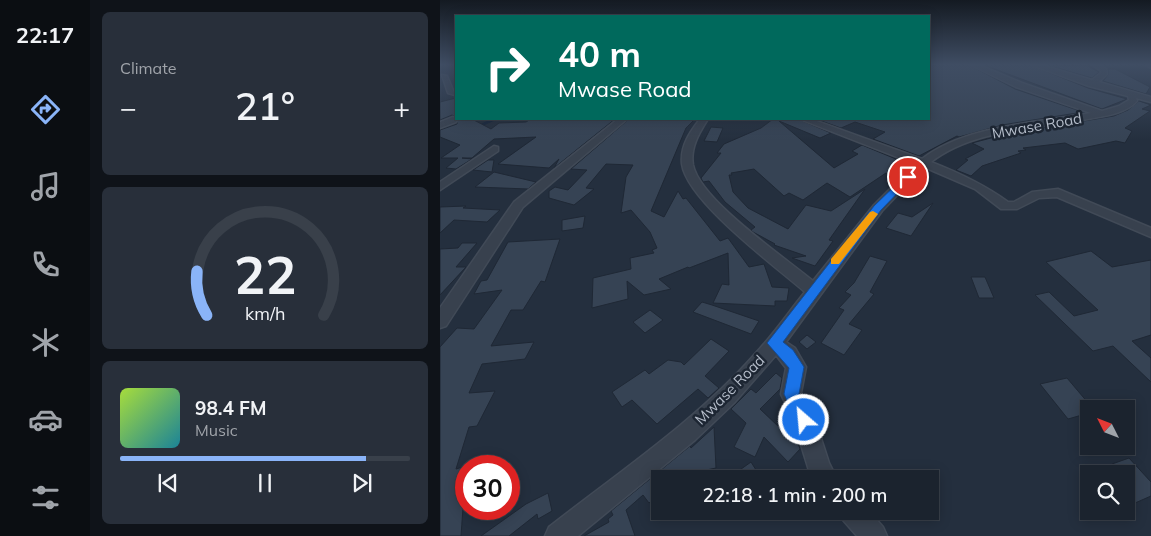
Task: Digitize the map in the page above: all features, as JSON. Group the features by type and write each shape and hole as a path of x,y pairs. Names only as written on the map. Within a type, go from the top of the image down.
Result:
{"street":[{"path":"1033,90 1101,114"},
{"path":"1112,90 1151,100"},
{"name":"Mwase Road","path":"558,536 687,432 727,396 762,360 813,290 887,197 924,164 947,147 972,138 1101,114 1128,105 1133,101 1132,96"},
{"path":"440,124 453,120"},
{"path":"440,321 518,205 622,120"},
{"path":"703,120 688,146 686,157 691,177 701,193 813,290"},
{"path":"807,120 973,183 1005,206 1016,205 1036,195 1058,193 1151,233"},
{"path":"440,187 494,149"},
{"path":"774,343 788,354 796,367 791,394 804,420 820,470"},
{"path":"860,520 874,536"}],"building":[{"path":"930,90 1018,90 1083,112 1002,125 957,136 919,156 873,139 885,132 855,122 841,128 819,120 930,120"},
{"path":"1051,90 1095,90 1127,99 1102,109"},
{"path":"1133,90 1148,90 1146,94"},
{"path":"455,98 455,116 452,115 440,120 440,102"},
{"path":"1139,101 1151,105 1142,109 1150,111 1125,128 1132,131 1125,143 1116,141 1078,149 1065,143 1023,148 1026,150 1018,151 1021,153 982,166 971,176 956,170 968,160 965,159 984,149 972,143 1006,134 1114,116 1128,110"},
{"path":"458,120 474,120 491,129 499,123 526,122 529,120 614,120 554,168 559,159 549,168 498,164 536,137 494,139 472,158 462,158 472,159 456,169 446,168 458,158 441,158 460,145 440,137 440,130 457,124"},
{"path":"628,120 694,120 686,128 651,211 664,217 678,191 683,199 686,198 720,241 728,238 749,267 764,264 772,287 789,288 787,301 775,301 775,306 713,303 722,284 729,285 728,253 659,279 671,289 644,295 627,281 628,299 592,308 593,278 631,269 630,258 654,253 652,250 657,248 650,232 631,210 621,213 626,177 633,165 606,164 586,188 594,189 574,205 549,198 549,191 555,187 568,190 587,170 571,169"},
{"path":"772,120 800,120 831,133 820,138 779,121 834,168 858,154 852,151 862,145 908,164 888,174 886,173 850,197 827,183 803,200 789,193 784,196 754,169 729,175 733,192 748,208 788,229 806,205 831,211 865,189 829,240 833,241 815,266 792,258 806,256 774,245 753,232 751,230 755,227 725,202 709,181 703,182 701,178 721,153 717,153 724,144 761,128"},
{"path":"711,127 723,128 717,142 704,141"},
{"path":"488,160 494,160 492,172 473,170"},
{"path":"494,172 536,182 528,189 475,187"},
{"path":"933,203 911,236 886,228 898,213 912,217"},
{"path":"466,206 463,208 500,210 487,222 454,220 440,233 440,207"},
{"path":"585,216 583,228 562,231 562,220"},
{"path":"560,239 545,282 541,281 523,310 511,310 491,346 534,342 525,359 482,364 469,393 495,391 477,426 469,427 460,455 455,455 455,520 462,520 461,536 440,536 440,347 457,328 474,329 502,290 474,294 481,281 487,280 508,242"},
{"path":"462,243 477,243 456,267 466,267 440,295 440,249 458,248"},
{"path":"1091,251 1112,267 1151,260 1151,335 1132,341 1151,358 1151,382 1113,346 1093,351 1035,295 1049,292 1074,316 1098,310 1046,262"},
{"path":"870,256 887,261 870,292 874,294 849,324 862,330 844,355 821,343 844,310 839,308 851,295 845,292 854,283"},
{"path":"971,277 985,277 994,298 979,298"},
{"path":"702,302 759,321 751,334 693,312"},
{"path":"650,310 663,320 645,333 633,322"},
{"path":"807,335 816,342 807,349 799,342"},
{"path":"711,339 729,351 705,376 719,388 708,398 698,389 657,424 632,400 622,407 612,392 645,370 649,374 668,360 681,362 684,365"},
{"path":"776,373 782,378 780,389 760,409 799,446 800,449 788,462 764,437 755,457 734,447 746,423 731,409 751,389 756,393"},
{"path":"1067,378 1086,400 1080,400 1080,416 1068,419 1040,384"},
{"path":"714,427 716,468 706,470 661,470 690,446 691,448"},
{"path":"1129,458 1151,482 1151,496 1135,503 1135,465 1112,464"},
{"path":"751,462 756,470 740,470"},
{"path":"651,478 651,501 649,503 643,495 626,510 635,536 584,536 609,522 608,519 613,515 611,511"},
{"path":"548,493 552,511 538,519 537,514 509,536 481,536 504,520 520,520 520,508"}],"waterway":[{"path":"479,126 493,120"}],"slow traffic":[{"path":"835,262 873,214"}],"route":[{"path":"804,420 791,394 791,386 797,370 796,367 792,358 774,343 878,208 892,191 908,177"}]}
